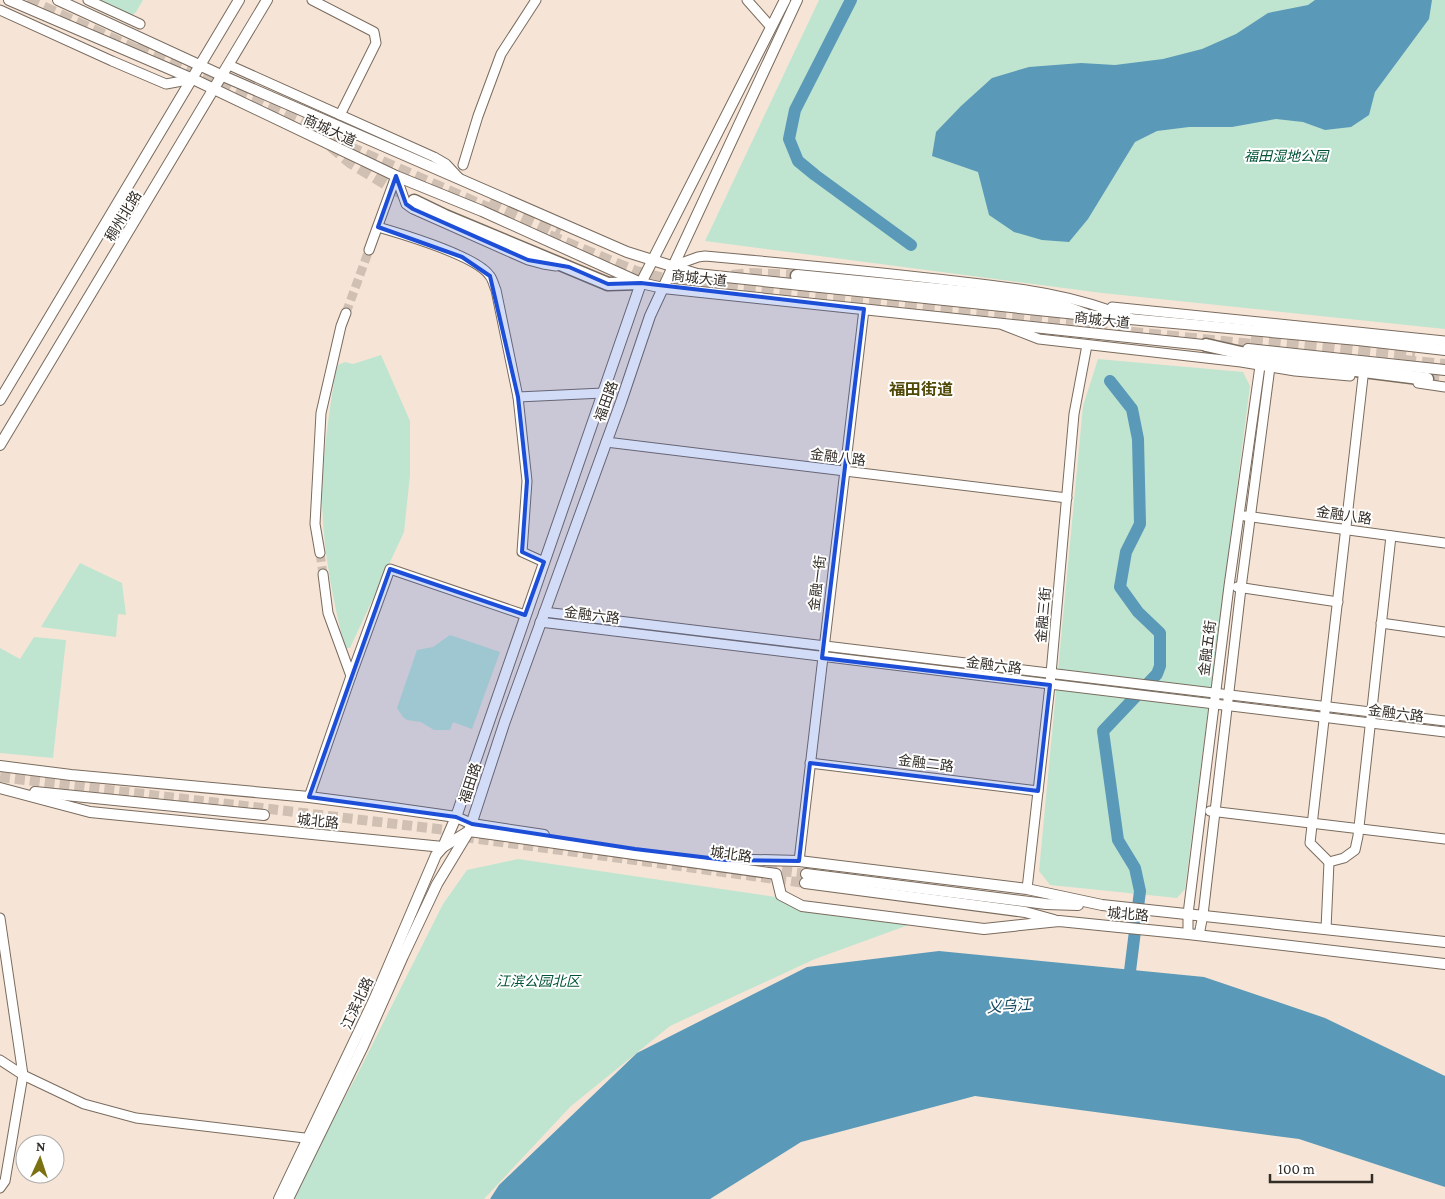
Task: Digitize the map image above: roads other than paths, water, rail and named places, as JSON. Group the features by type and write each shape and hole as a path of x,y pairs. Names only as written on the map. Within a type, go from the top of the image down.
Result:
{"highway":[{"path":"414,201 445,216 608,284 641,283"},
{"path":"797,276 1022,298 1062,306 1086,315"},
{"path":"1206,345 1292,362 1427,378"}],"main road":[{"name":"商城大道","path":"8,0 193,79 396,176 482,211 641,283 663,288 1445,370"},
{"name":"商城大道","path":"58,0 223,76 627,252 697,274 1445,350"},
{"name":"稠州北路","path":"0,400 239,0"},
{"name":"稠州北路","path":"0,444 267,0"},
{"name":"福田路","path":"456,817 641,283 785,0"},
{"name":"福田路","path":"470,828 540,622 650,316 797,0"},
{"name":"城北路","path":"0,766 72,776 309,797 456,817 470,828 776,874 781,895 802,906 984,929 1060,922 1110,926 1445,964"},
{"name":"城北路","path":"3,789 90,812 442,847"},
{"path":"3,789 264,814"},
{"name":"江滨北路","path":"288,1199 312,1139 436,855 442,847 456,817"},
{"name":"城北路","path":"470,828 726,860 799,861 1027,889 1107,906 1445,942"},
{"name":"江滨北路","path":"279,1199 362,1046 402,956 437,884 470,828"},
{"path":"442,847 470,828"},
{"path":"1060,922 1025,912 805,878 1046,904 1107,906"}],"street":[{"path":"88,0 140,24"},
{"path":"312,0 374,32 376,43 340,115"},
{"path":"463,164 501,54 536,0"},
{"path":"747,0 771,27"},
{"path":"0,10 112,62 166,84 193,79"},
{"path":"229,65 434,157 446,164 460,179"},
{"path":"369,250 396,176"},
{"path":"396,176 406,204 413,209 528,260 569,267"},
{"path":"378,227 412,237 462,257 490,276 496,290 518,398 527,481 522,552 544,562"},
{"path":"673,266 698,256 705,256 838,268 1049,292 1100,305 1445,341"},
{"path":"1100,305 1135,320"},
{"name":"金融一街","path":"799,861 864,309"},
{"path":"320,553 315,524 321,413 341,326 346,313"},
{"path":"998,323 1039,339 1445,387"},
{"name":"金融三街","path":"1027,889 1050,685 1074,414 1087,345"},
{"name":"金融五街","path":"1188,934 1188,914 1229,586 1265,367"},
{"name":"金融五街","path":"1199,935 1203,916 1250,516 1265,367"},
{"path":"1326,929 1329,862 1310,843 1311,823 1363,377"},
{"path":"518,398 603,393"},
{"name":"金融八路","path":"606,442 1067,498"},
{"name":"金融八路","path":"1240,516 1445,543"},
{"path":"1329,862 1344,858 1355,850 1391,536"},
{"path":"309,797 350,676 390,570 525,615"},
{"path":"322,574 328,613 350,676"},
{"path":"1229,586 1338,602"},
{"name":"金融六路","path":"544,612 1445,721"},
{"name":"金融六路","path":"540,622 822,658 1445,732"},
{"path":"1381,623 1445,632"},
{"name":"金融二路","path":"810,763 1038,791"},
{"path":"1202,810 1445,839"},
{"path":"0,918 23,1075 5,1181 0,1188"},
{"path":"0,987 10,985"},
{"path":"0,1060 23,1075 84,1104 136,1118 312,1139"}],"water":[{"path":"1315,0 1432,0 1429,19 1375,92 1369,115 1351,127 1325,130 1303,122 1276,119 1232,127 1189,127 1157,131 1135,142 1088,219 1069,242 1042,240 1014,232 989,215 978,172 932,156 936,132 992,78 1029,67 1081,63 1115,65 1163,59 1202,49 1236,34 1268,13 1308,5"},
{"name":"义乌江","path":"939,951 1204,977 1325,1018 1445,1076 1445,1187 1299,1139 975,1096 801,1142 710,1199 490,1199 499,1185 637,1053 807,967"}],"waterway":[{"path":"851,0 795,110 789,139 798,161 911,245"},
{"path":"1110,381 1132,409 1138,439 1140,524 1126,552 1120,587 1138,612 1160,633 1160,666 1157,674 1103,731 1118,840 1135,868 1140,891 1128,987"}],"tunnel":[{"path":"27,0 143,53"},
{"path":"138,45 327,131"},
{"path":"316,133 496,212"},
{"path":"331,146 350,162 401,193"},
{"path":"489,203 559,235"},
{"path":"549,236 636,272 684,284 735,291"},
{"path":"346,313 369,250"},
{"path":"732,276 750,274 797,276"},
{"path":"726,284 1107,323"},
{"path":"1095,329 1262,346"},
{"path":"1251,338 1415,355"},
{"path":"1404,361 1445,365"},
{"path":"1427,379 1445,381"},
{"path":"320,553 323,574"},
{"path":"0,777 472,833"},
{"path":"464,837 805,883"},
{"path":"767,869 806,874"}],"district":[{"name":"福田街道","path":"921,389"}],"park label":[{"name":"福田湿地公园","path":"1286,156"},
{"name":"江滨公园北区","path":"538,981"}]}
